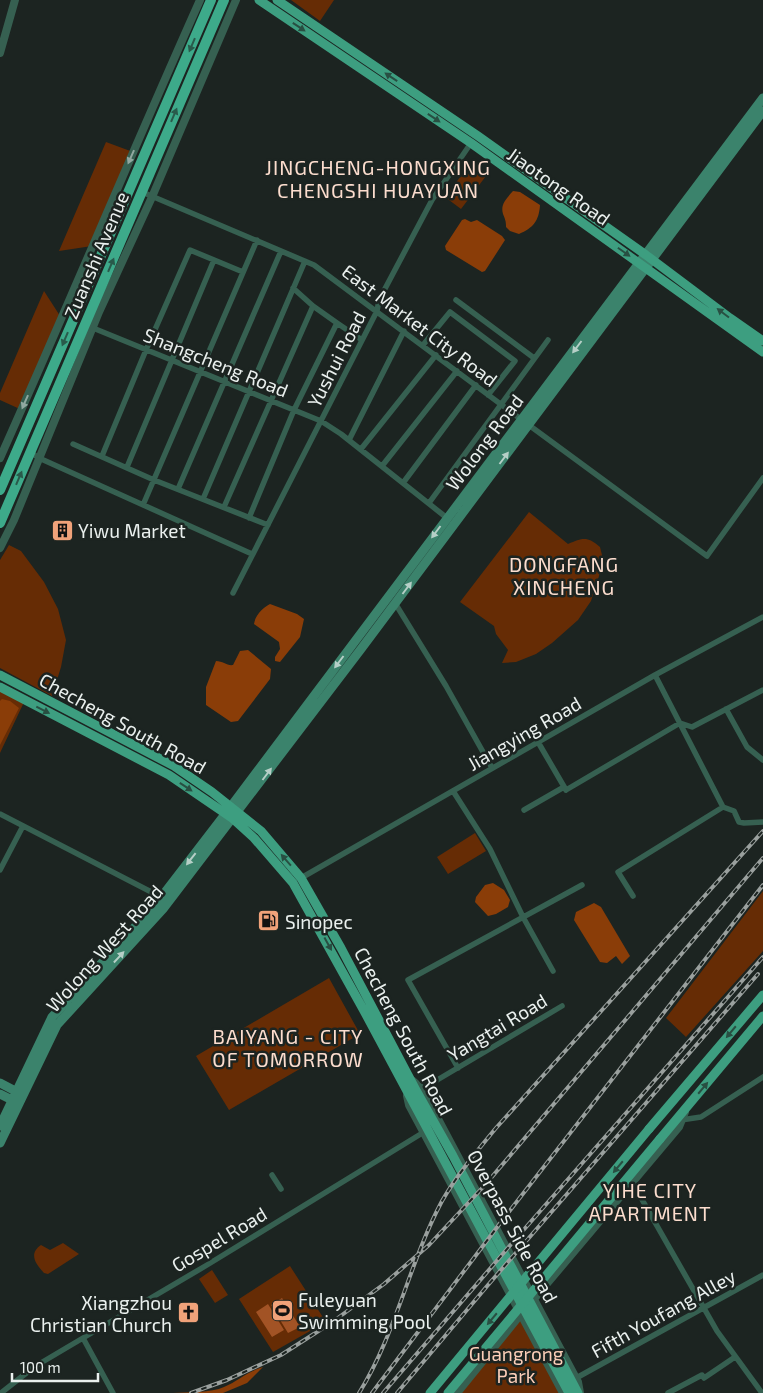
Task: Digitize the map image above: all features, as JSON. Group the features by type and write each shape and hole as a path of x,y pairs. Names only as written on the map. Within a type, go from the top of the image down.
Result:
{"highway":[{"name":"Zuanshi Avenue","path":"0,490 211,0"},
{"name":"Zuanshi Avenue","path":"0,523 30,452 89,327 142,192 224,0"}],"main road":[{"name":"Jiaotong Road","path":"277,0 478,136 649,257 763,341"},
{"name":"Jiaotong Road","path":"259,1 471,143 763,352"},
{"name":"Wolong Road","path":"649,257 763,98"},
{"name":"Wolong Road","path":"232,813 395,603 525,422 649,257 763,111"},
{"name":"Wolong Road","path":"232,813 447,518 525,422"},
{"name":"Checheng South Road","path":"0,675 174,766 232,813 293,883 569,1393"},
{"name":"Checheng South Road","path":"0,687 169,775 261,831 301,878 341,948 579,1393"},
{"name":"Wolong West Road","path":"20,1093 52,1017 161,897 232,813"},
{"name":"Wolong West Road","path":"0,1126 57,1025 163,909 232,813"},
{"path":"430,1393 763,995"},
{"path":"448,1393 760,1020 746,1014"},
{"path":"0,1083 20,1093"},
{"path":"0,1094 15,1102"},
{"name":"Wolong West Road","path":"0,1143 15,1102"}],"street":[{"path":"0,53 15,0"},
{"path":"10,467 0,460 200,0"},
{"path":"0,548 39,458 89,327 152,197 230,14 238,0"},
{"path":"187,87 197,91"},
{"path":"153,106 163,111"},
{"name":"Yushui Road","path":"233,593 377,311 379,300 432,200 471,143"},
{"name":"East Market City Road","path":"142,192 314,264 707,556 763,478"},
{"path":"143,505 257,240"},
{"path":"102,456 190,250 243,272"},
{"path":"178,489 281,250"},
{"path":"126,467 214,260"},
{"path":"203,499 305,261"},
{"path":"293,288 313,306 362,340"},
{"path":"456,300 534,358"},
{"path":"224,508 313,306"},
{"path":"423,345 450,312 508,355 515,361 488,395"},
{"path":"249,518 294,410 337,324"},
{"name":"Shangcheng Road","path":"89,327 321,420 447,518"},
{"path":"349,440 404,331"},
{"path":"429,503 548,340"},
{"path":"360,449 436,355"},
{"path":"382,466 457,371"},
{"path":"403,483 476,385"},
{"path":"32,388 42,392"},
{"path":"73,444 154,480 268,525"},
{"path":"30,452 39,458 252,554"},
{"path":"0,532 11,526"},
{"path":"395,603 446,686 492,768"},
{"name":"Jiangying Road","path":"301,878 655,675 763,617"},
{"path":"655,675 723,807 734,811 739,822 763,822"},
{"path":"538,742 566,790 680,723 692,727 763,690"},
{"path":"726,709 747,747 763,760"},
{"path":"524,810 564,787"},
{"path":"453,791 490,849 523,917 553,971"},
{"path":"633,896 618,872 723,807"},
{"path":"0,814 161,897"},
{"path":"0,870 23,826"},
{"path":"458,1068 408,980 582,885"},
{"name":"Yangtai Road","path":"422,1089 562,1006"},
{"path":"682,1120 702,1117 763,1077"},
{"name":"Overpass Side Road","path":"410,1078 422,1089 578,1382 579,1393"},
{"name":"Overpass Side Road","path":"405,1087 409,1105 563,1393"},
{"path":"534,1299 678,1127 687,1106"},
{"name":"Gospel Road","path":"1,1393 34,1366 207,1265 424,1132"},
{"path":"272,1175 281,1189"},
{"path":"632,1182 717,1331 762,1393"},
{"name":"Fifth Youfang Alley","path":"578,1377 763,1275"},
{"path":"457,1393 521,1314"},
{"path":"83,1338 113,1393"},
{"path":"668,1393 702,1375 704,1378 736,1357"}],"green space":[{"path":"291,0 334,0 320,21"},
{"path":"106,142 133,152 92,246 59,251"},
{"path":"470,164 486,176 461,209 445,197"},
{"path":"44,291 62,319 22,410 0,400 0,393"},
{"path":"529,512 568,544 585,539 596,543 600,547 603,559 591,601 578,620 552,643 536,654 516,662 502,663 508,650 496,634 494,626 460,602"},
{"path":"9,545 21,551 44,582 58,609 66,640 61,667 52,696 0,668 0,560"},
{"path":"0,687 25,700 0,753"},
{"path":"475,833 486,851 448,874 437,857"},
{"path":"763,891 763,951 686,1037 666,1018"},
{"path":"329,978 360,1034 229,1110 196,1056"},
{"path":"63,1243 79,1254 48,1274 44,1273 35,1259 34,1255 37,1248 41,1245 50,1250"},
{"name":"Fuleyuan Swimming Pool","path":"290,1266 326,1322 273,1352 239,1299"},
{"path":"212,1270 228,1295 215,1303 199,1279"},
{"name":"Guangrong Park","path":"521,1314 563,1393 457,1393"}],"shaded area":[{"path":"513,191 520,192 540,205 537,220 528,229 519,234 510,231 506,227 502,210 505,201"},
{"path":"465,219 471,222 477,220 502,236 505,240 485,271 482,272 446,250 445,246 462,220"},
{"path":"270,604 297,614 304,619 300,637 280,662 275,661 275,657 280,649 279,642 254,624 259,612"},
{"path":"248,650 271,669 270,679 238,721 231,722 206,705 206,687 216,661 233,665 240,651"},
{"path":"2,699 10,701 19,708 0,745 0,701"},
{"path":"493,883 504,890 510,900 508,907 488,916 475,902 476,897 485,885"},
{"path":"594,903 601,907 630,956 622,964 616,956 607,963 600,962 574,920 576,912"},
{"path":"282,1298 284,1301 292,1303 292,1314 300,1327 288,1333 271,1305"},
{"path":"268,1304 284,1330 272,1337 256,1312"},
{"path":"263,1367 247,1383 223,1393 173,1393 219,1389"}],"railway":[{"path":"359,1393 383,1347 420,1249 448,1191 496,1128 763,831"},
{"path":"191,1393 227,1380 281,1355 331,1323 384,1284 429,1245 485,1185 763,858"},
{"path":"372,1393 501,1222 763,885"},
{"path":"383,1393 763,957"},
{"path":"397,1393 488,1285 758,974"}],"place":[{"name":"Yiwu Market","path":"62,530"},
{"name":"Sinopec","path":"269,921"},
{"name":"Fuleyuan Swimming Pool","path":"282,1310"},
{"name":"Xiangzhou Christian Church","path":"188,1313"}],"district":[{"name":"JINGCHENG-HONGXING CHENGSHI HUAYUAN","path":"378,178"},
{"name":"DONGFANG XINCHENG","path":"564,576"},
{"name":"BAIYANG - CITY OF TOMORROW","path":"288,1048"},
{"name":"YIHE CITY APARTMENT","path":"650,1202"}]}
